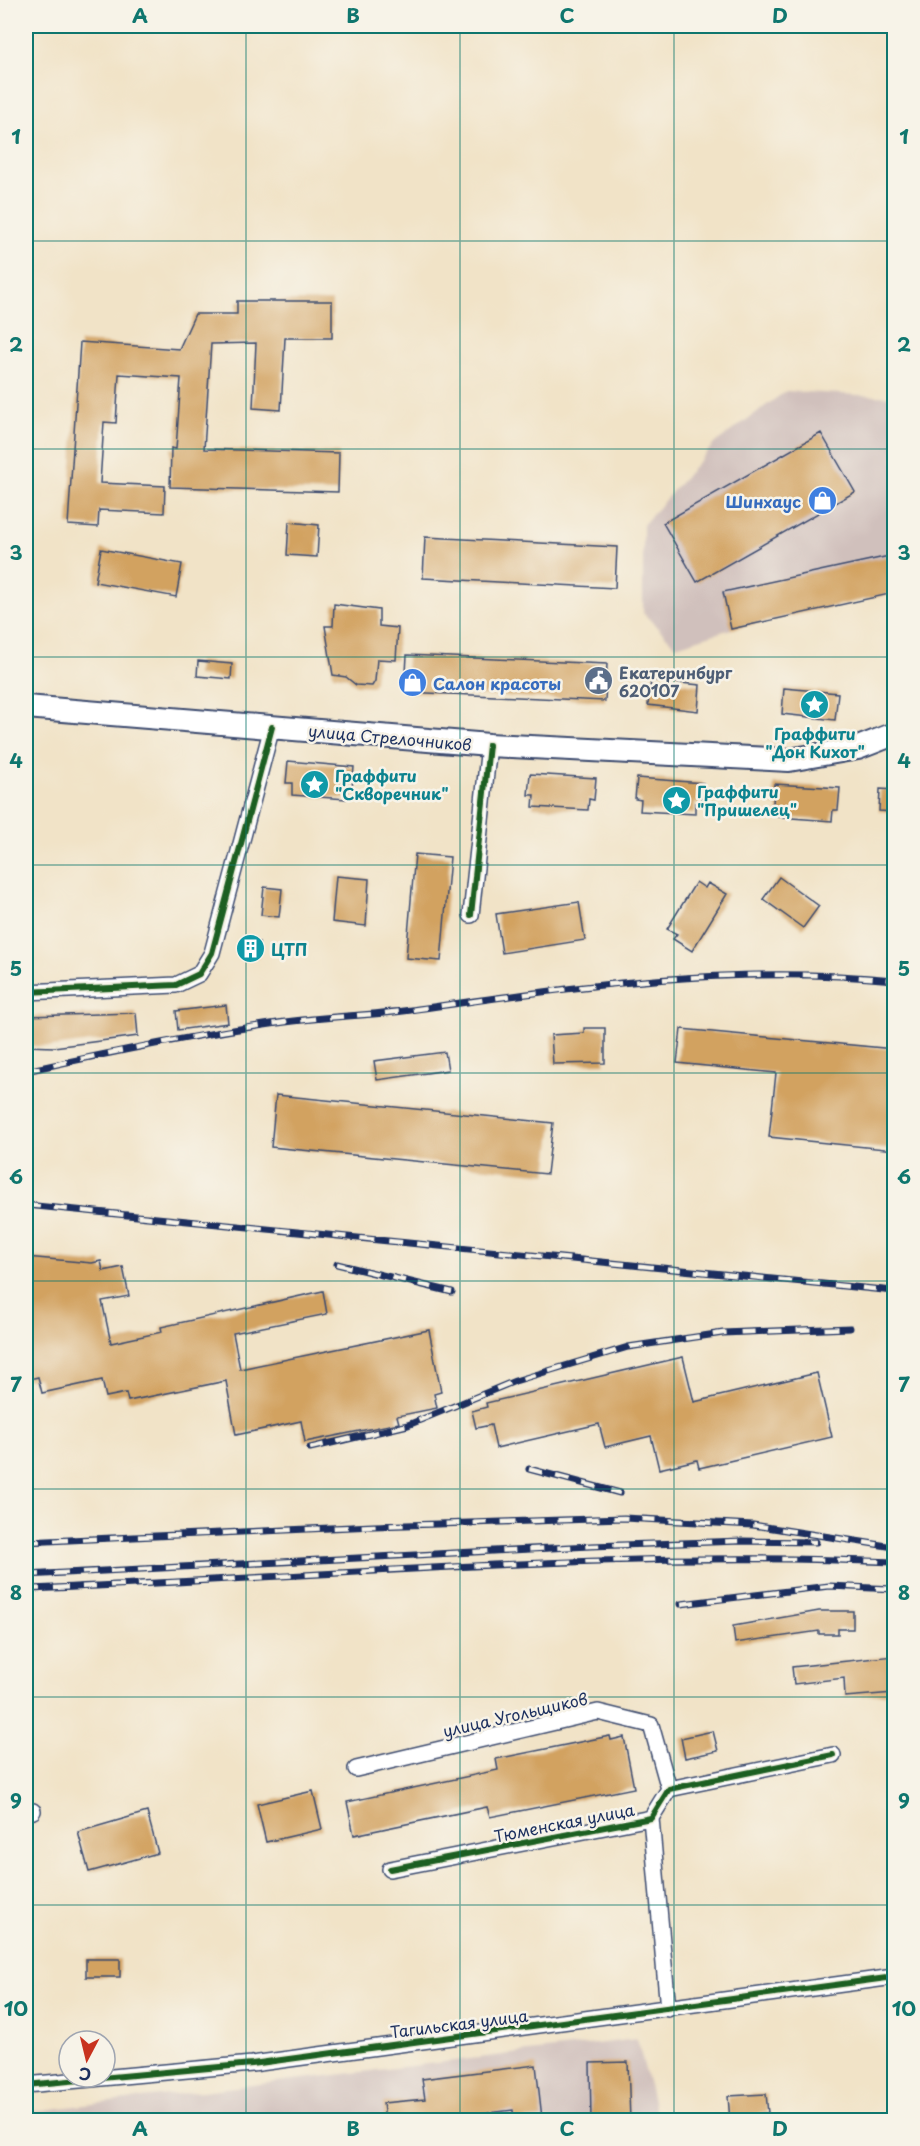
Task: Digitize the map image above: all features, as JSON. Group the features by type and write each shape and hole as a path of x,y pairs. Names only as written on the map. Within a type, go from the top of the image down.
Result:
{"main road":[{"name":"улица Стрелочников","path":"26,707 489,745 789,760 858,748 894,734"}],"street":[{"path":"26,992 176,985 199,974 212,953 272,727"},
{"path":"471,915 489,745"},
{"name":"улица Угольщиков","path":"356,1769 598,1712 651,1725 669,1790"},
{"path":"669,1790 833,1755"},
{"name":"Тюменская улица","path":"668,2009 651,1818 669,1790"},
{"name":"Тюменская улица","path":"390,1869 651,1818"},
{"name":"Тагильская улица","path":"26,2085 252,2064 894,1977"}],"shaded area":[{"path":"786,391 894,397 894,593 731,629 676,646 643,613 643,525 715,443"},
{"path":"637,2039 658,2120 26,2120 26,2112"}],"building":[{"path":"237,301 332,301 332,338 285,338 281,410 253,408 256,343 211,344 204,449 339,453 338,492 170,487 171,448 176,449 181,378 119,374 116,423 104,422 100,483 165,486 164,513 99,510 98,527 68,525 80,342 179,349 195,314 237,314"},
{"path":"821,433 855,492 697,582 663,523"},
{"path":"289,522 319,525 317,557 287,555"},
{"path":"425,537 617,547 615,588 423,578"},
{"path":"101,549 182,564 176,597 95,582"},
{"path":"894,555 894,593 731,629 723,592"},
{"path":"334,604 379,610 379,626 398,628 396,660 377,659 375,681 372,686 356,685 346,677 333,675 325,626 333,626"},
{"path":"407,655 607,664 605,701 405,692"},
{"path":"198,661 232,664 231,679 197,676"},
{"path":"651,680 700,685 698,711 648,705"},
{"path":"784,688 838,693 835,720 782,714"},
{"path":"288,761 354,767 352,788 347,788 346,799 292,795 292,783 286,783"},
{"path":"530,774 596,778 594,800 589,799 588,810 533,807 534,795 528,795"},
{"path":"637,778 703,783 701,804 695,803 695,814 640,811 641,800 635,799"},
{"path":"774,784 840,788 838,810 833,810 832,821 778,817 778,806 773,805"},
{"path":"880,789 894,790 894,812 879,811"},
{"path":"415,854 450,857 441,961 406,958"},
{"path":"336,876 369,879 366,926 332,922"},
{"path":"779,877 819,906 803,928 763,899"},
{"path":"696,882 705,888 708,883 727,894 692,951 673,939 677,934 667,929"},
{"path":"264,887 282,889 279,917 261,915"},
{"path":"579,902 585,940 502,953 496,914"},
{"name":"ЦТП","path":"241,941 259,942 258,957 240,956"},
{"path":"226,1005 228,1023 178,1030 176,1011"},
{"path":"136,1013 138,1036 54,1047 26,1046 26,1016"},
{"path":"584,1028 605,1028 605,1063 553,1064 551,1035 584,1033"},
{"path":"681,1029 894,1049 894,1150 769,1137 776,1073 677,1063"},
{"path":"445,1052 448,1070 377,1080 374,1061"},
{"path":"276,1095 553,1123 547,1174 271,1147"},
{"path":"26,1257 92,1263 101,1261 103,1271 123,1267 129,1296 102,1301 111,1343 162,1332 161,1327 323,1291 327,1314 233,1333 240,1369 429,1330 441,1392 434,1394 437,1408 397,1416 399,1423 305,1442 301,1421 236,1435 226,1381 128,1401 126,1393 106,1397 102,1380 42,1393 38,1377 26,1380"},
{"path":"683,1357 694,1402 817,1373 832,1437 699,1468 697,1460 659,1469 651,1436 605,1447 599,1424 496,1448 491,1425 476,1428 472,1411 487,1407 486,1403"},
{"path":"819,1611 853,1611 853,1629 838,1629 838,1634 819,1634 819,1631 735,1643 733,1626"},
{"path":"894,1656 894,1693 845,1697 844,1678 794,1684 792,1667"},
{"path":"713,1731 718,1751 685,1758 681,1738"},
{"path":"610,1736 611,1740 624,1737 634,1788 490,1817 487,1807 354,1835 347,1802 498,1770 496,1759"},
{"path":"313,1791 322,1829 266,1842 257,1804"},
{"path":"147,1812 158,1853 89,1872 78,1832"},
{"path":"86,1959 120,1959 120,1977 86,1977"},
{"path":"628,2062 630,2121 591,2121 590,2063"},
{"path":"536,2065 542,2118 514,2121 513,2110 456,2117 457,2121 385,2121 383,2103 425,2099 422,2079"},
{"path":"766,2094 768,2113 756,2114 756,2121 730,2121 728,2096"}],"railway":[{"path":"26,1071 148,1045 271,1024 411,1010 592,986 712,976 833,976 894,980"},
{"path":"26,1205 894,1291"},
{"path":"337,1264 452,1292"},
{"path":"310,1448 408,1425 515,1381 628,1347 723,1333 850,1328"},
{"path":"529,1469 620,1493"},
{"path":"26,1542 374,1526 624,1518 753,1525 894,1547"},
{"path":"26,1575 591,1546 742,1541 816,1542"},
{"path":"26,1589 569,1562 677,1559 894,1562"},
{"path":"681,1604 829,1586 894,1589"}],"cycle path":[{"path":"26,992 176,985 199,974 212,953 272,727"},
{"path":"471,915 489,745"},
{"path":"390,1869 651,1818 669,1789 833,1755"},
{"path":"26,2085 252,2064 894,1977"}],"place":[{"name":"Шинхаус","path":"822,501"},
{"name":"Екатеринбург 620107","path":"598,681"},
{"name":"Салон красоты","path":"412,683"},
{"name":"Граффити \"Дон Кихот\"","path":"815,705"},
{"name":"Граффити \"Скворечник\"","path":"314,784"},
{"name":"Граффити \"Пришелец\"","path":"676,800"},
{"name":"ЦТП","path":"250,949"}]}
